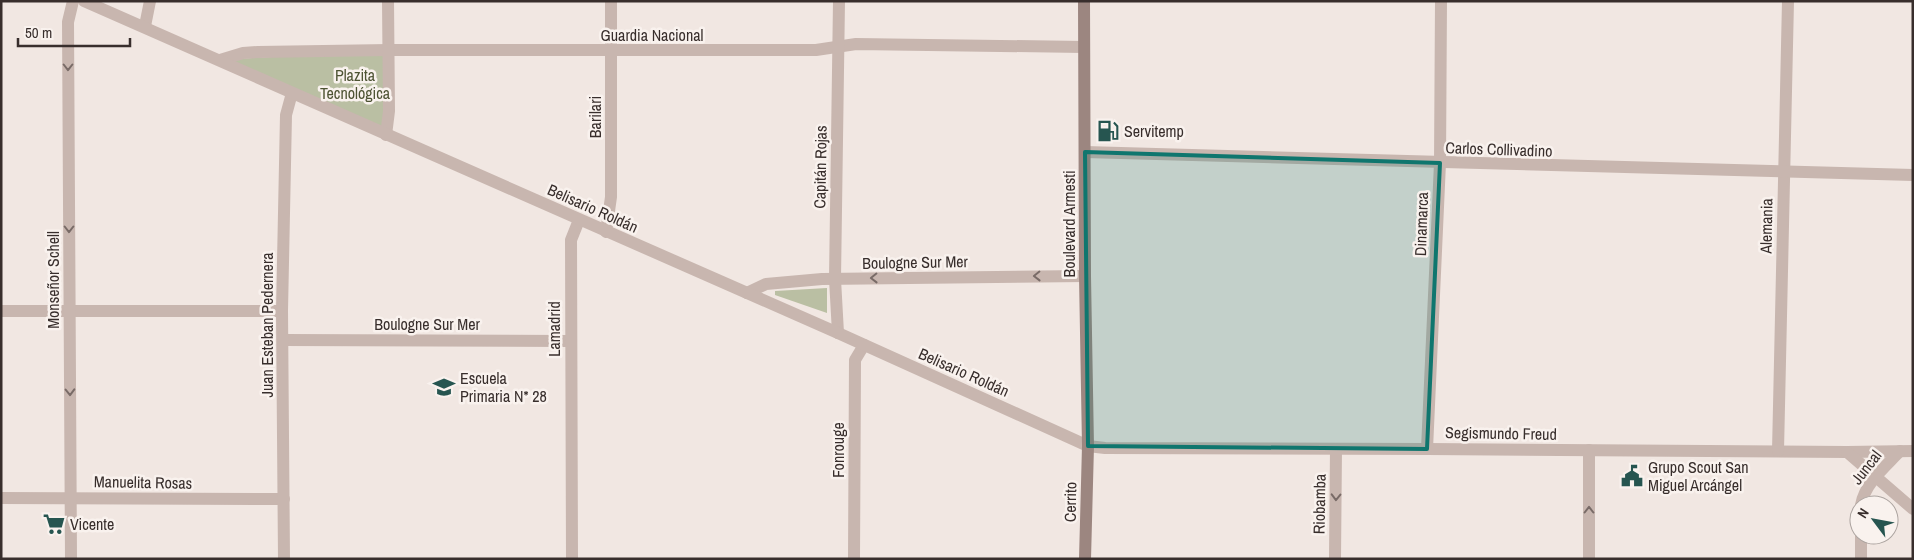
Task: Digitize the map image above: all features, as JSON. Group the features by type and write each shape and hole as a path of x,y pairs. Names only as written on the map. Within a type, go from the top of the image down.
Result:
{"main road":[{"name":"Boulevard Armesti","path":"1084,1 1088,446"},
{"name":"Cerrito","path":"1085,559 1088,446"}],"street":[{"name":"Monseñor Schell","path":"71,559 68,22 73,1"},
{"name":"Belisario Roldán","path":"84,1 838,333 1088,446"},
{"path":"144,26 150,1"},
{"path":"386,135 389,111 388,1"},
{"name":"Barilari","path":"606,232 611,196 611,1"},
{"name":"Capitán Rojas","path":"838,1 835,279 838,333"},
{"name":"Dinamarca","path":"1427,449 1440,163 1441,1"},
{"name":"Alemania","path":"1778,451 1788,1"},
{"name":"Guardia Nacional","path":"220,60 243,53 258,52 389,50 816,50 856,44 1084,48"},
{"name":"Juan Esteban Pedernera","path":"284,559 282,311 286,115 292,93"},
{"name":"Carlos Collivadino","path":"1085,152 1913,176"},
{"name":"Lamadrid","path":"572,559 571,240 579,220"},
{"name":"Boulogne Sur Mer","path":"747,293 766,284 835,279 1085,276"},
{"path":"1,312 282,311"},
{"name":"Boulogne Sur Mer","path":"283,340 570,341"},
{"name":"Fonrouge","path":"854,559 854,360 864,345"},
{"name":"Segismundo Freud","path":"1088,446 1105,448 1913,451"},
{"name":"Riobamba","path":"1335,559 1336,449"},
{"path":"1589,450 1589,559"},
{"name":"Juncal","path":"1863,495 1900,451"},
{"path":"1847,452 1913,509"},
{"name":"Manuelita Rosas","path":"1,498 284,500"},
{"path":"1861,545 1861,559"}],"highlighted area":[{"path":"1085,152 1440,163 1427,449 1088,446"}],"green space":[{"name":"Plazita Tecnológica","path":"389,50 386,135 220,60"},
{"path":"827,288 827,313 775,295 775,291"}],"place":[{"name":"Servitemp","path":"1108,131"},
{"name":"Escuela Primaria N* 28","path":"444,387"},
{"name":"Grupo Scout San Miguel Arcángel","path":"1632,476"},
{"name":"Vicente","path":"54,524"}]}
